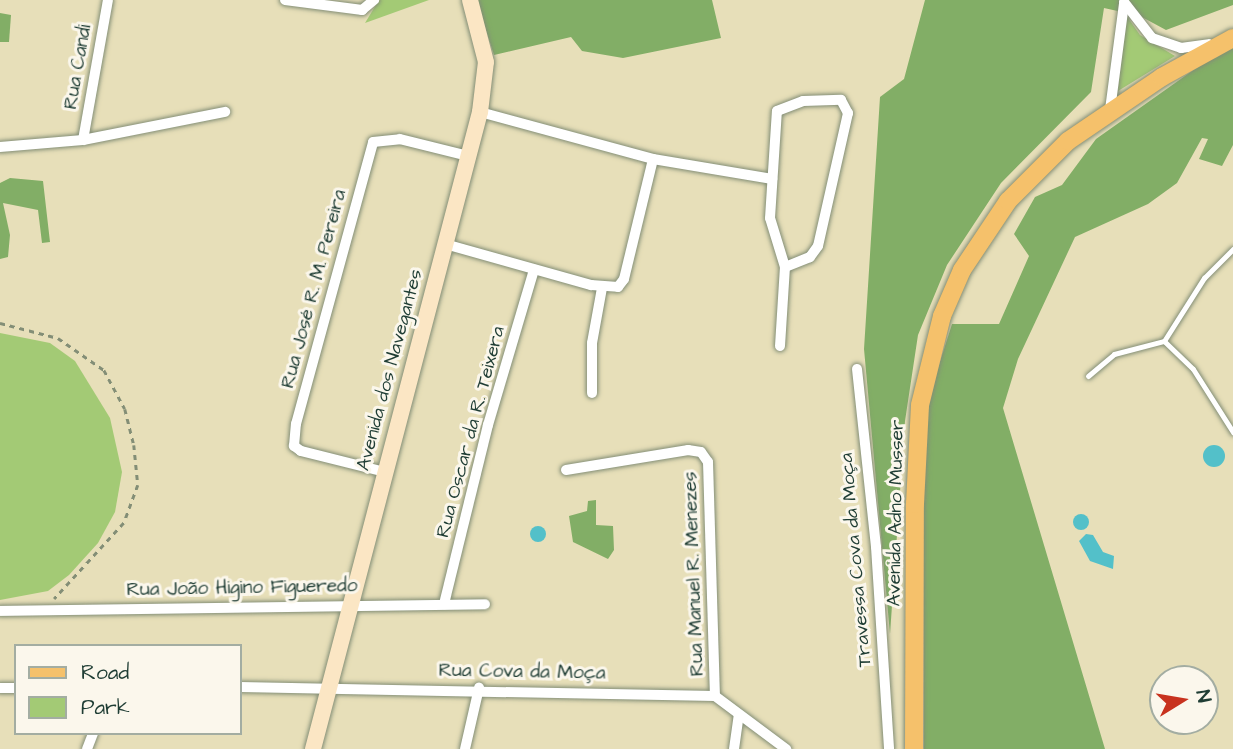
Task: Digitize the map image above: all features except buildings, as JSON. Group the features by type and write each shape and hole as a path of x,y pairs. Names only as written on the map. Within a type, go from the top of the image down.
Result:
{"main road":[{"name":"Avenida dos Navegantes","path":"313,749 480,112 486,62 470,0"},
{"name":"Avenida Adno Musser","path":"914,749 917,442 920,405 939,326 962,270 1008,201 1068,141 1110,110 1233,37"}],"street":[{"name":"Rua Candi","path":"83,140 108,0"},
{"path":"285,0 362,10 374,0"},
{"path":"1124,1 1140,28 1166,45 1196,49 1233,37"},
{"path":"1110,110 1124,1"},
{"path":"780,346 785,267 770,218 777,111 803,101 834,99 846,104 847,117 818,246 810,257 785,267"},
{"path":"0,147 83,140 225,112"},
{"path":"480,112 653,159 772,179"},
{"name":"Rua José R. M. Pereira","path":"385,472 295,446 296,424 373,142 400,139 468,156"},
{"path":"445,244 602,288 618,287 624,279 653,159"},
{"name":"Rua Oscar da R. Teixera","path":"444,604 488,425 534,270"},
{"path":"592,393 592,343 602,288"},
{"name":"Travessa Cova da Moça","path":"857,369 876,547 889,749"},
{"name":"Rua Manuel R. Menezes","path":"566,470 701,452 711,476 715,696"},
{"name":"Rua João Higino Figueredo","path":"0,611 45,607 485,604"},
{"name":"Rua Cova da Moça","path":"242,687 479,688 715,696"},
{"path":"465,749 479,688"},
{"path":"715,696 786,749"},
{"path":"734,749 739,714"}],"lane":[{"path":"1088,376 1114,354 1164,341 1204,278 1233,248"},
{"path":"1164,341 1193,369 1233,432"}],"path":[{"path":"0,323 58,338 104,370 125,409 134,445 138,485 124,523 45,607"}],"green space":[{"path":"379,0 429,0 365,23"},
{"path":"476,0 712,0 721,38 623,58 582,51 571,37 494,55"},
{"path":"925,0 1233,0 1233,5 1166,30 1140,16 1104,8 1091,92 1001,183 947,265 918,335 905,421 890,634 864,349 880,97 904,79"},
{"path":"0,13 11,15 9,42 0,42"},
{"path":"1126,15 1140,35 1175,56 1118,91"},
{"path":"1233,42 1233,145 1222,166 1199,159 1208,139 1202,138 1177,183 1148,204 1075,237 1018,359 1003,408 1105,749 924,749 924,454 930,393 952,324 999,324 1029,256 1014,234 1035,197 1062,185 1096,139"},
{"path":"10,178 43,181 50,242 42,243 38,210 3,203 10,235 8,257 0,259 0,183"},
{"path":"0,333 50,343 75,361 110,418 122,472 115,512 98,543 69,575 48,591 0,600"},
{"path":"596,500 596,525 613,526 614,550 608,559 573,542 569,516 587,511 588,501"}],"water":[{"path":"1214,445 1222,448 1225,456 1222,464 1214,467 1206,464 1203,456 1206,448"},
{"path":"1081,514 1087,516 1087,528 1081,530 1075,528 1073,522 1075,516"},
{"path":"538,526 544,528 544,540 538,542 532,540 530,534 532,528"},
{"path":"1086,534 1093,535 1103,552 1114,556 1113,569 1090,561 1079,541"}]}
